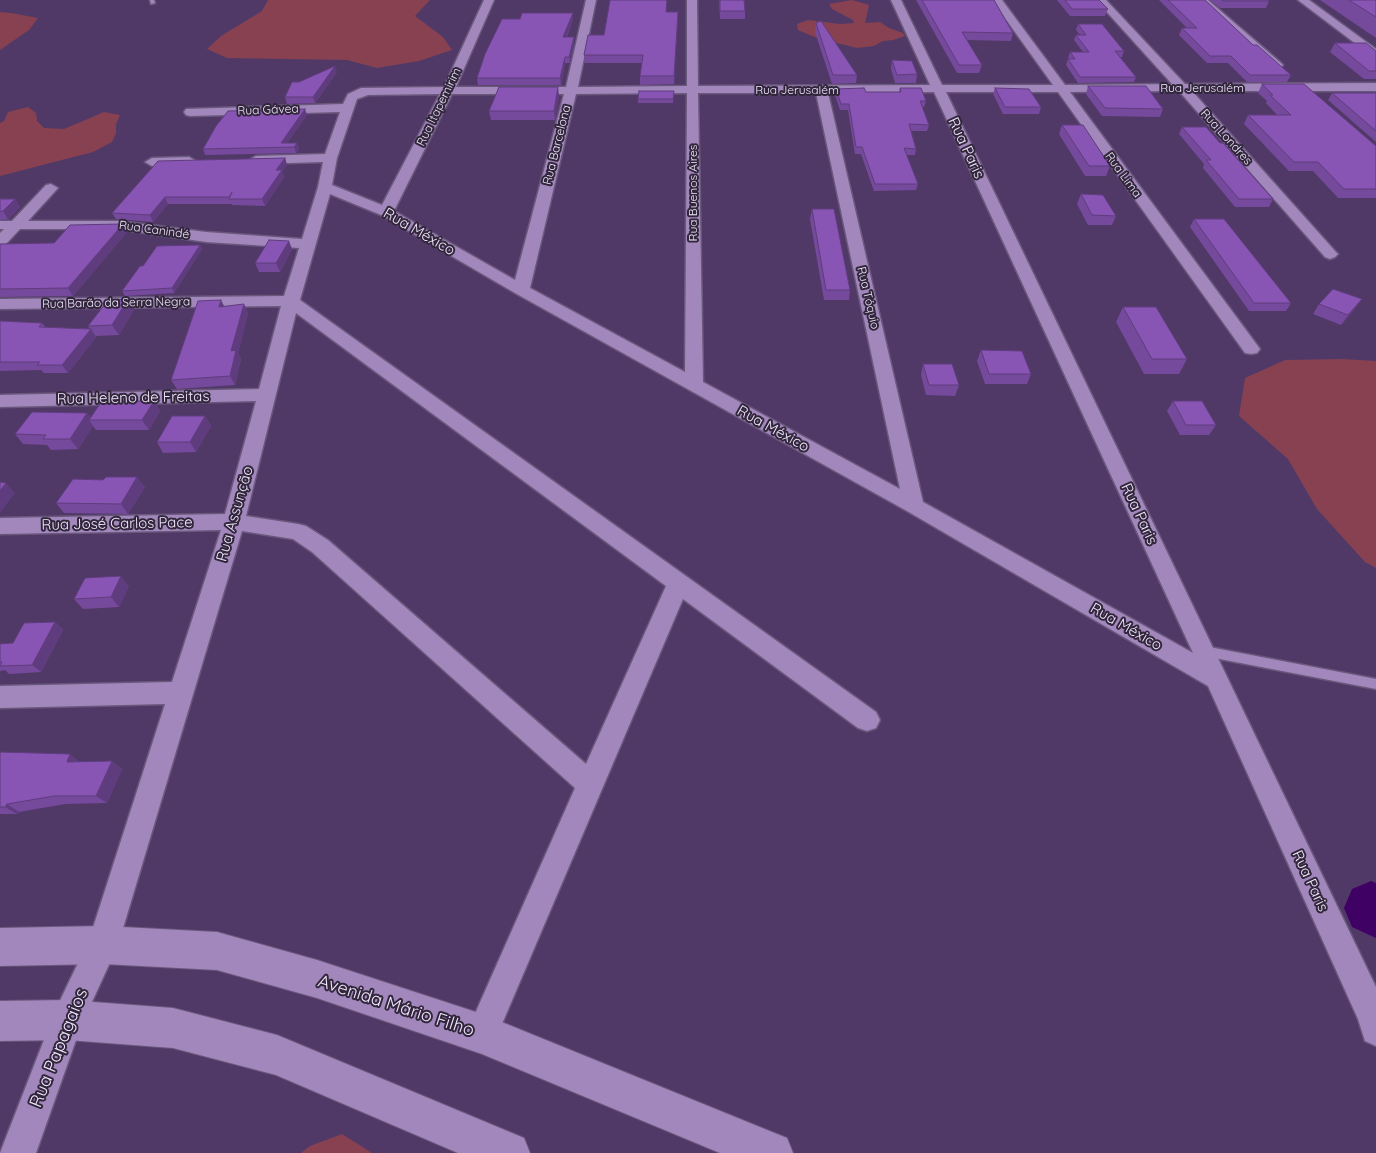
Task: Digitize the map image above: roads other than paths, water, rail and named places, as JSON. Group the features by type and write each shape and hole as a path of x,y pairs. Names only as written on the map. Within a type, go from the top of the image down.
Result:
{"main road":[{"name":"Avenida Mário Filho","path":"0,947 103,945 217,951 317,979 482,1034 772,1153"},
{"path":"0,1022 67,1020 173,1028 277,1054 510,1153"}],"street":[{"name":"Rua Itapemirim","path":"386,212 448,91 489,0"},
{"name":"Rua Barcelona","path":"521,290 571,91 591,0"},
{"name":"Rua Buenos Aires","path":"692,0 694,386"},
{"name":"Rua Paris","path":"896,0 1204,651 1375,1022"},
{"name":"Rua Lima","path":"997,0 1251,349"},
{"name":"Rua Londres","path":"1101,0 1183,88 1330,254"},
{"path":"1202,0 1318,100"},
{"path":"1303,0 1376,54"},
{"name":"Rua Jerusalém","path":"368,91 1376,87"},
{"name":"Rua Tóquio","path":"821,90 914,506"},
{"name":"Rua Assunção","path":"103,945 234,522 291,301 326,187 330,158 352,97 361,92 368,91"},
{"name":"Rua Gávea","path":"190,112 347,108"},
{"path":"241,160 330,158"},
{"path":"152,162 201,161"},
{"name":"Rua México","path":"326,187 386,212 521,290 914,506 1217,679"},
{"path":"0,242 51,188"},
{"name":"Rua Canindé","path":"0,226 118,225 206,237 308,244"},
{"path":"291,301 867,720"},
{"name":"Rua Barão da Serra Negra","path":"0,304 291,301"},
{"name":"Rua Heleno de Freitas","path":"0,401 266,395"},
{"name":"Rua José Carlos Pace","path":"0,526 234,522 298,532 320,546 591,784"},
{"path":"482,1034 678,584"},
{"path":"0,697 180,693"},
{"name":"Rua Papagaios","path":"18,1153 67,1020 103,945"}],"lane":[{"path":"1204,651 1376,684"}],"waterway":[{"path":"1371,908 1376,911"}]}
